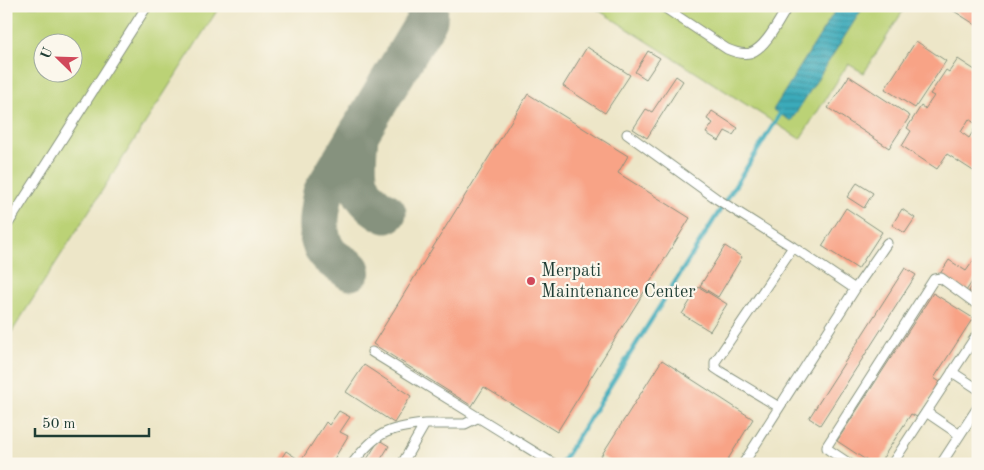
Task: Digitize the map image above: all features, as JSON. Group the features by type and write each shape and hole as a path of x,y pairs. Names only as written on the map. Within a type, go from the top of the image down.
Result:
{"lane":[{"path":"6,227 147,6"},
{"path":"662,6 727,49 738,53 749,53 760,48 788,6"},
{"path":"626,134 717,199 855,289"},
{"path":"743,464 855,289 887,243"},
{"path":"779,408 715,368 715,362 793,247"},
{"path":"850,464 829,450 827,446 934,280 941,278 978,305"},
{"path":"892,464 978,333"},
{"path":"372,352 554,464"},
{"path":"952,372 978,389"},
{"path":"941,464 960,435 974,421 978,407"},
{"path":"926,412 960,435"},
{"path":"352,464 374,439 403,426 465,424 479,417"},
{"path":"402,464 425,424"}],"green space":[{"path":"6,6 220,6 6,341"},
{"path":"592,6 906,6 864,73 848,64 800,139"}],"water":[{"path":"838,6 864,6 791,121 773,110"}],"building":[{"path":"946,6 978,6 978,26 976,25"},
{"path":"916,41 946,61 915,108 885,89"},
{"path":"587,47 630,75 605,113 563,86"},
{"path":"648,51 660,58 646,79 635,72"},
{"path":"958,59 978,72 978,174 947,154 937,169 902,146 911,131 907,128 921,106 925,109 934,96 930,94 946,70 949,72","holes":["969,119 977,125 969,138 961,132"]},
{"path":"676,76 683,81 647,138 633,129 646,109 652,112"},
{"path":"849,76 910,116 889,148 828,108"},
{"name":"Merpati Maintenance Center","path":"528,94 628,156 618,173 690,218 557,432 484,387 472,406 373,344"},
{"path":"712,111 738,128 733,135 725,131 719,141 706,133 713,123 707,119"},
{"path":"857,183 873,193 864,208 847,197"},
{"path":"846,208 882,232 858,269 822,246"},
{"path":"902,209 915,218 905,233 892,225"},
{"path":"725,246 742,257 718,297 700,286"},
{"path":"976,257 978,258 978,273 966,291 940,274 949,260 966,271"},
{"path":"905,268 916,275 820,425 809,418"},
{"path":"978,277 978,297 969,291"},
{"path":"699,287 727,304 710,331 682,314"},
{"path":"933,293 973,318 934,378 940,382 917,417 911,414 879,464 872,464 837,441"},
{"path":"662,360 753,419 725,464 613,464 601,456"},
{"path":"364,365 411,396 394,423 346,392"},
{"path":"339,411 350,417 340,432 348,436 331,464 281,464 279,462 286,451 301,461 326,422 329,425"},
{"path":"379,440 389,446 378,464 364,464"}],"waterway":[{"path":"561,464 782,111"}],"taxiway":[{"path":"350,270 328,254 321,240 319,224 323,193 427,20 428,6"},
{"path":"358,136 356,170 361,189 366,198 386,213"}],"place":[{"name":"Merpati Maintenance Center","path":"531,281"}]}
